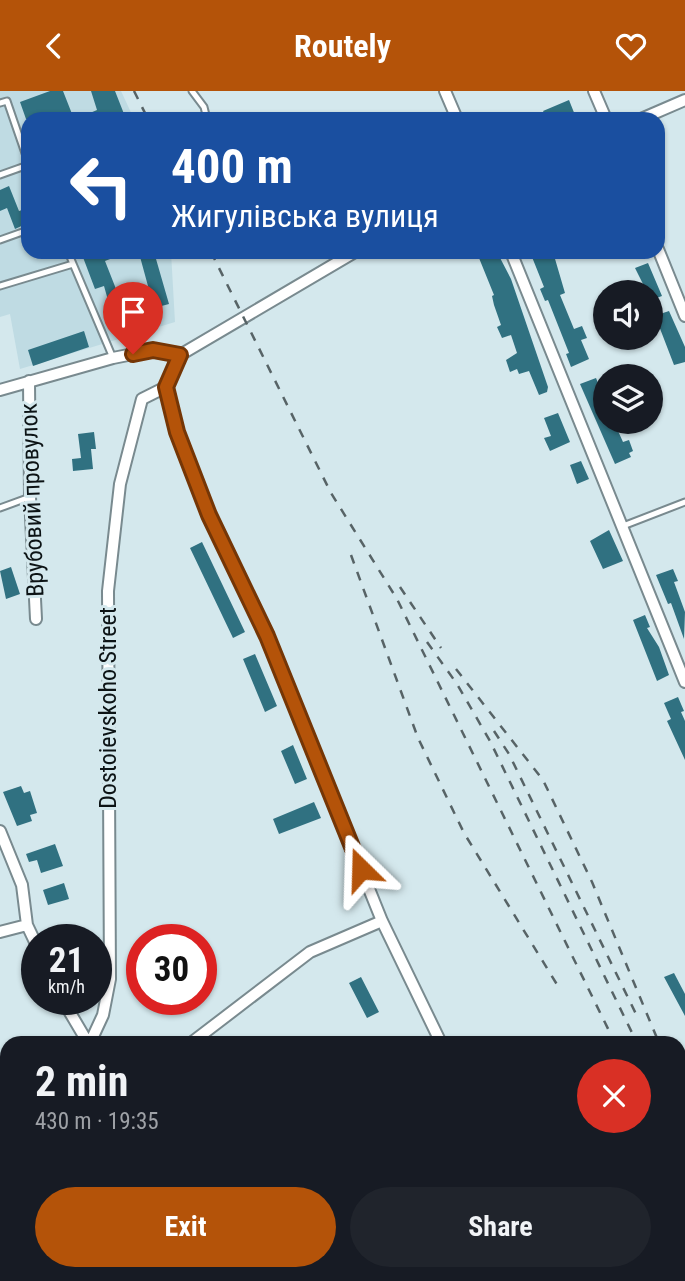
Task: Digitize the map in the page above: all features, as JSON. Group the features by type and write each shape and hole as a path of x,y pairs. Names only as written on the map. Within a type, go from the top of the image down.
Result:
{"street":[{"path":"445,91 454,112"},
{"path":"594,91 603,112"},
{"path":"657,112 685,100"},
{"path":"343,259 180,355 166,387 177,432 209,515 267,636 382,921 437,1036"},
{"path":"514,259 685,682"},
{"path":"662,259 685,316"},
{"path":"0,390 113,358 153,350 180,355"},
{"name":"Врубовий провулок","path":"29,381 30,497 36,619"},
{"name":"Dostoievskoho Street","path":"92,1036 103,1015 110,979 108,591 118,497 142,399 166,387"},
{"path":"0,831 22,885 27,924"},
{"path":"200,1036 310,952 382,921"},
{"path":"0,932 21,927"},
{"path":"72,1015 85,1036"}],"lane":[{"path":"192,91 205,112"},
{"path":"0,103 7,101 21,142"},
{"path":"0,175 21,166"},
{"path":"0,240 21,232"},
{"path":"71,259 113,358"},
{"path":"0,286 73,264"},
{"path":"0,508 30,497"},
{"path":"621,527 685,502"}],"shaded area":[{"path":"0,91 121,91 131,112 21,112 21,259 171,259 175,322 20,369 10,314 0,317"}],"building":[{"path":"50,91 63,91 71,112 24,112 20,102"},
{"path":"91,91 115,91 123,112 92,112 97,110"},
{"path":"569,100 574,112 544,112"},
{"path":"9,186 21,210 21,226 15,229 7,208 0,211 0,190"},
{"path":"84,259 110,259 105,261 118,294 126,291 135,319 151,314 155,329 119,339 104,286 95,289"},
{"path":"141,259 156,259 169,304 154,308"},
{"path":"479,259 501,259 511,279 548,387 547,392 539,395 529,371 519,374 517,369 510,372 506,360 517,353 511,335 502,338 497,327 501,325 494,305 494,295"},
{"path":"533,259 555,259 565,293 560,295 574,329 582,326 587,338 581,340 589,359 571,367 566,354 569,353 548,300 545,301 540,289 544,287"},
{"path":"648,263 655,280 641,280 635,268"},
{"path":"669,311 685,347 685,362 674,365 663,336 663,313"},
{"path":"84,331 89,347 33,366 28,350"},
{"path":"593,379 593,414 580,384"},
{"path":"558,413 570,442 550,451 544,438 551,436 544,418"},
{"path":"94,432 96,449 91,449 93,469 73,471 72,459 81,458 78,434"},
{"path":"602,434 619,434 623,442 629,440 633,451 629,453 631,457 615,464"},
{"path":"581,461 589,479 577,484 570,465"},
{"path":"609,530 623,561 603,569 590,541"},
{"path":"202,542 245,632 233,638 190,548"},
{"path":"11,567 20,594 6,599 0,571"},
{"path":"673,569 678,581 674,582 685,612 684,639 671,603 668,604 656,575"},
{"path":"645,615 650,627 647,628 659,647 669,675 657,681 633,620"},
{"path":"255,654 277,706 265,712 243,659"},
{"path":"678,697 684,711 681,712 685,721 685,760 667,721 671,719 664,703"},
{"path":"293,745 307,779 295,784 281,751"},
{"path":"21,786 24,793 30,791 37,813 30,815 32,821 17,826 3,792"},
{"path":"314,802 321,818 279,834 273,819"},
{"path":"55,844 63,866 41,873 37,860 29,862 26,854"},
{"path":"64,883 69,899 48,905 43,890"},
{"path":"674,973 685,994 685,1016 664,977"},
{"path":"361,977 379,1012 367,1018 349,983"}],"railway":[{"path":"134,91 144,112"},
{"path":"214,259 331,493 397,599 612,1036"},
{"path":"351,555 418,738 464,833 561,991"},
{"path":"400,587 441,648"},
{"path":"427,642 457,684 490,741 634,1036"},
{"path":"456,669 543,780 592,882 656,1036"},
{"path":"494,731 509,754 637,1016"}],"route":[{"path":"133,354 153,350 180,355 166,387 177,432 209,515 267,636 361,869"}]}
